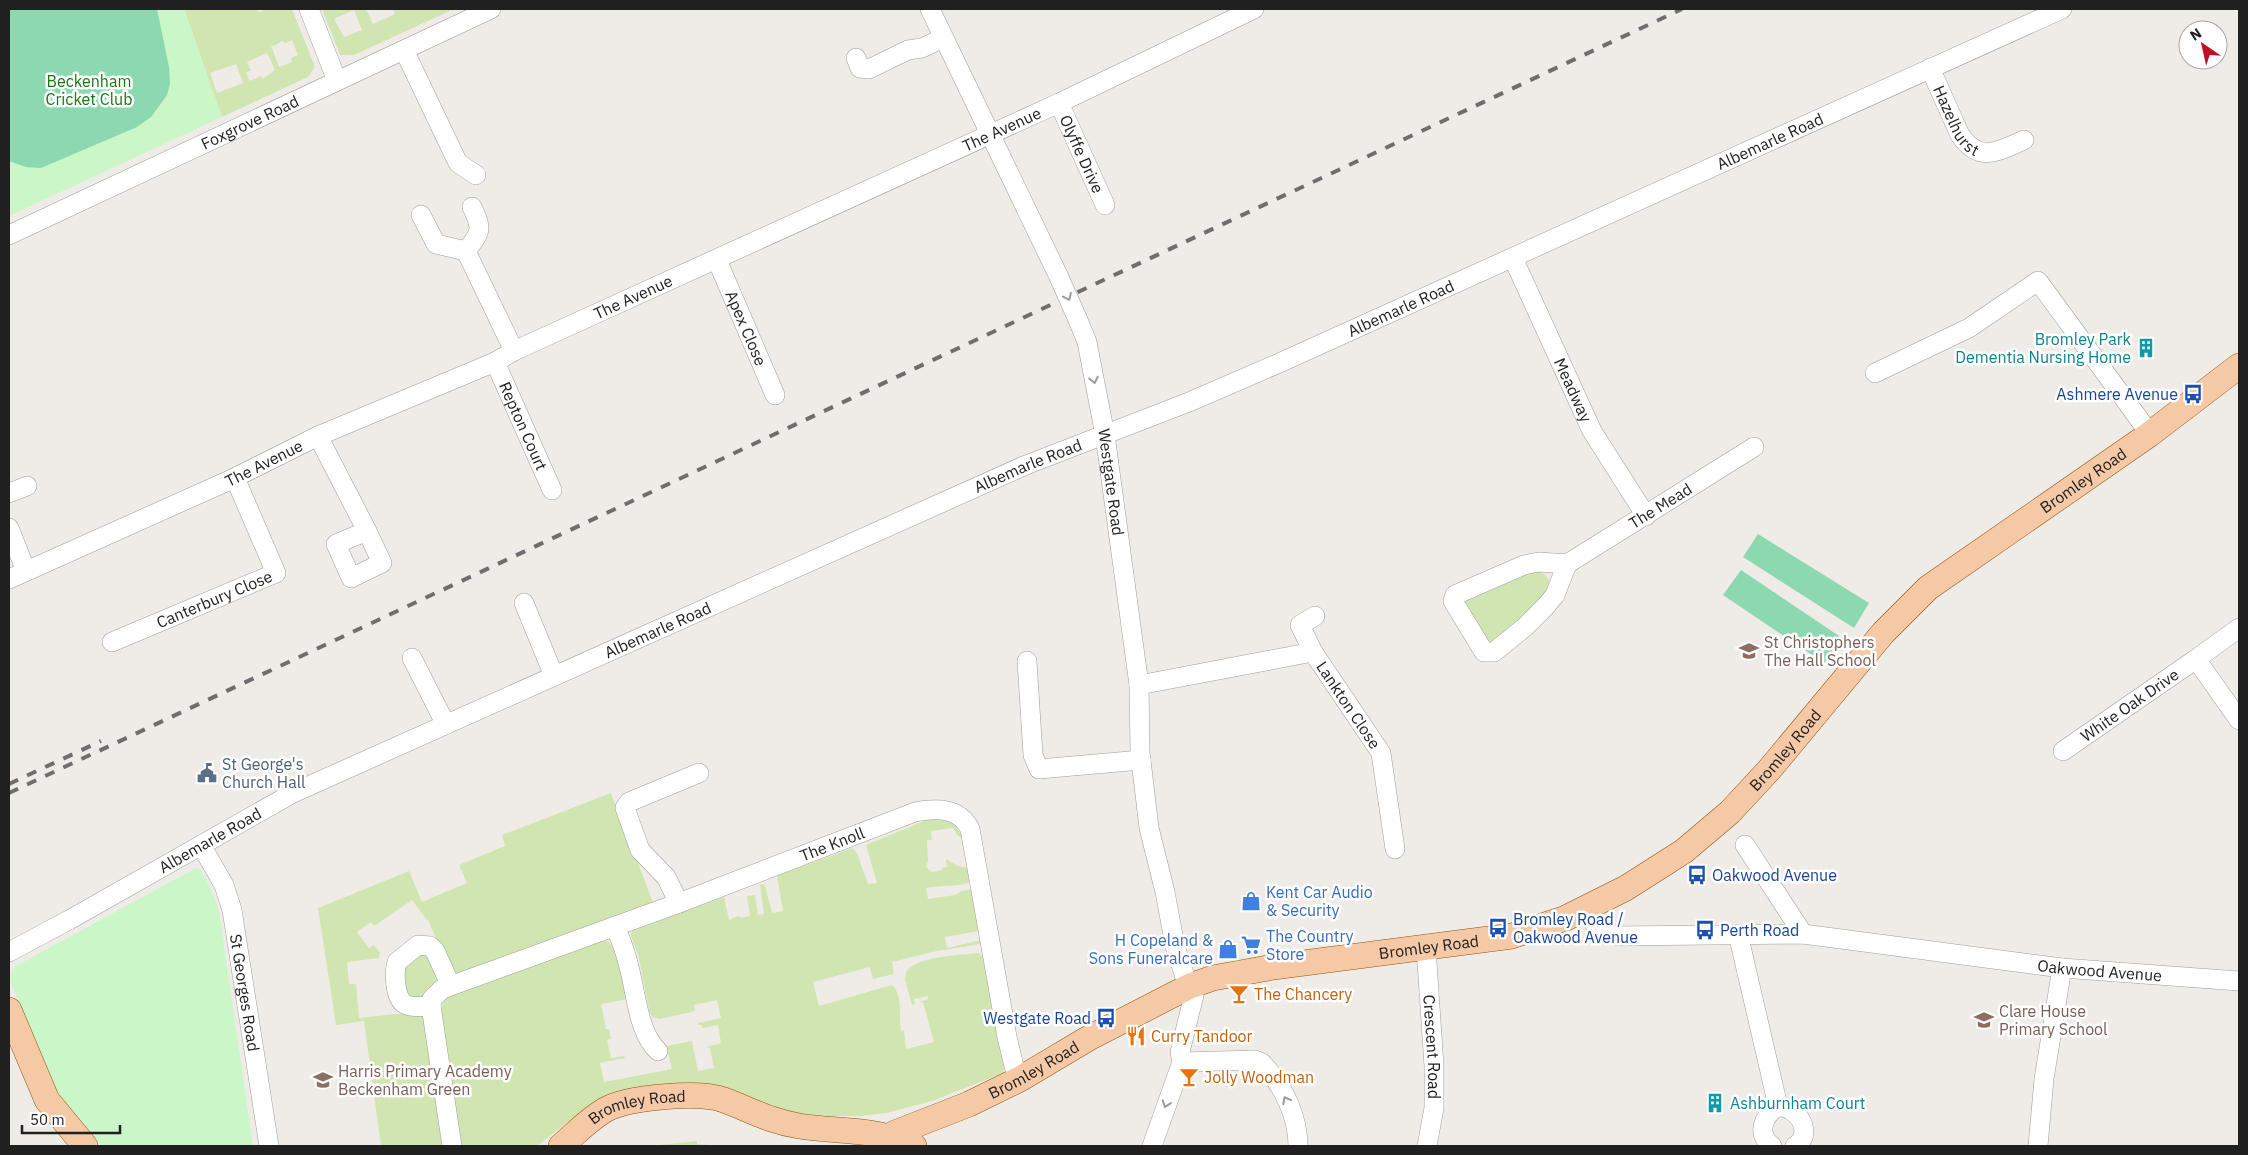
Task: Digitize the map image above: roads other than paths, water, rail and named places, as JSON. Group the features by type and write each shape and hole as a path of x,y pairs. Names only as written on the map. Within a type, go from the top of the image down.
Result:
{"main road":[{"name":"Bromley Road","path":"561,1146 586,1124 610,1108 660,1098 693,1096 724,1100 750,1112 786,1124 884,1142 1020,1079 1089,1038 1190,986 1213,978 1273,967 1517,935 1583,910 1626,888 1666,864 1722,820 1769,770 1883,633 1928,588 2150,434 2239,366"},
{"path":"9,1010 47,1100 85,1146"},
{"path":"884,1142 914,1146"}],"street":[{"path":"309,9 337,81"},
{"name":"Foxgrove Road","path":"9,235 491,9"},
{"name":"Westgate Road","path":"930,9 1054,267 1087,342 1105,435 1139,685 1141,760 1150,828 1175,946 1184,977 1190,986"},
{"name":"The Avenue","path":"17,575 235,478 318,436 495,362 514,351 1059,103 1254,9"},
{"name":"Albemarle Road","path":"9,952 202,846 293,793 445,723 1026,465 1188,402 1277,364 2062,9"},
{"path":"856,58 860,68 869,68 908,50 922,48 944,38"},
{"path":"404,50 458,163 476,175"},
{"name":"Hazelhurst","path":"1930,68 1960,135 1975,151 1995,153 2024,140"},
{"name":"Olyffe Drive","path":"1059,103 1105,205"},
{"path":"466,251 478,236 481,224 472,207"},
{"path":"421,215 436,244 466,251"},
{"path":"466,251 514,351"},
{"name":"Meadway","path":"1513,258 1592,431 1646,516"},
{"name":"Apex Close","path":"717,260 775,395"},
{"path":"1875,373 1969,328 2038,281 2150,434"},
{"name":"Repton Court","path":"495,362 552,490"},
{"path":"318,436 367,531"},
{"name":"The Mead","path":"1567,564 1754,447"},
{"name":"Canterbury Close","path":"112,642 276,572 235,478"},
{"path":"9,492 27,486"},
{"path":"9,528 17,575"},
{"path":"1540,562 1567,564 1555,595 1545,607 1525,627 1494,652 1484,652 1453,601 1455,595 1524,566 1540,562"},
{"path":"524,603 554,676"},
{"name":"Lankton Close","path":"1315,616 1300,625 1312,652 1381,753 1395,849"},
{"name":"White Oak Drive","path":"2063,751 2239,628"},
{"name":"Lankton Close","path":"1139,685 1312,652"},
{"path":"412,658 445,723"},
{"name":"White Oak Drive","path":"2196,659 2239,720"},
{"path":"1027,660 1033,755 1039,769 1141,760"},
{"path":"679,903 666,877 640,850 625,808 629,802 699,773"},
{"name":"The Knoll","path":"431,1006 435,994 450,984 679,903 915,812 939,809 958,815 967,823 970,829 1007,1037 1014,1066 1020,1079"},
{"path":"1745,845 1803,934"},
{"name":"St Georges Road","path":"202,846 224,885 232,910 269,1146"},
{"name":"Oakwood Avenue","path":"1583,910 1599,929 1619,936 1803,934 2062,968 2239,981"},
{"path":"615,926 629,965 644,1030 649,1041 658,1051"},
{"path":"1738,934 1778,1106"},
{"path":"450,984 435,950 430,946 418,945 397,962 397,992 403,1003 408,1006 431,1006 452,1146"},
{"name":"Crescent Road","path":"1426,947 1434,1074 1434,1108 1427,1146"},
{"path":"2038,1146 2044,1079 2062,968"},
{"path":"1152,1146 1182,1062 1180,1052 1194,995 1190,986"},
{"path":"1182,1062 1255,1060 1262,1063 1289,1104 1297,1128 1298,1146"},
{"path":"1772,1146 1764,1137 1763,1120 1769,1112 1778,1106"},
{"path":"1778,1106 1795,1112 1802,1123 1804,1134 1799,1144 1795,1146"}],"railway":[{"path":"9,793 1682,9"},
{"path":"9,784 101,741"}],"place":[{"name":"Bromley Park Dementia Nursing Home","path":"2146,348"},
{"name":"Ashmere Avenue","path":"2193,394"},
{"name":"St Christophers The Hall School","path":"1749,651"},
{"name":"St George's Church Hall","path":"207,773"},
{"name":"Oakwood Avenue","path":"1697,875"},
{"name":"Kent Car Audio & Security","path":"1251,901"},
{"name":"Bromley Road / Oakwood Avenue","path":"1498,928"},
{"name":"Perth Road","path":"1705,930"},
{"name":"The Country Store","path":"1251,945"},
{"name":"H Copeland & Sons Funeralcare","path":"1228,949"},
{"name":"The Chancery","path":"1239,994"},
{"name":"Westgate Road","path":"1106,1018"},
{"name":"Clare House Primary School","path":"1984,1020"},
{"name":"Curry Tandoor","path":"1136,1036"},
{"name":"Jolly Woodman","path":"1189,1077"},
{"name":"Harris Primary Academy Beckenham Green","path":"323,1080"},
{"name":"Ashburnham Court","path":"1715,1103"}],"park label":[{"name":"Beckenham Cricket Club","path":"89,90"}]}
